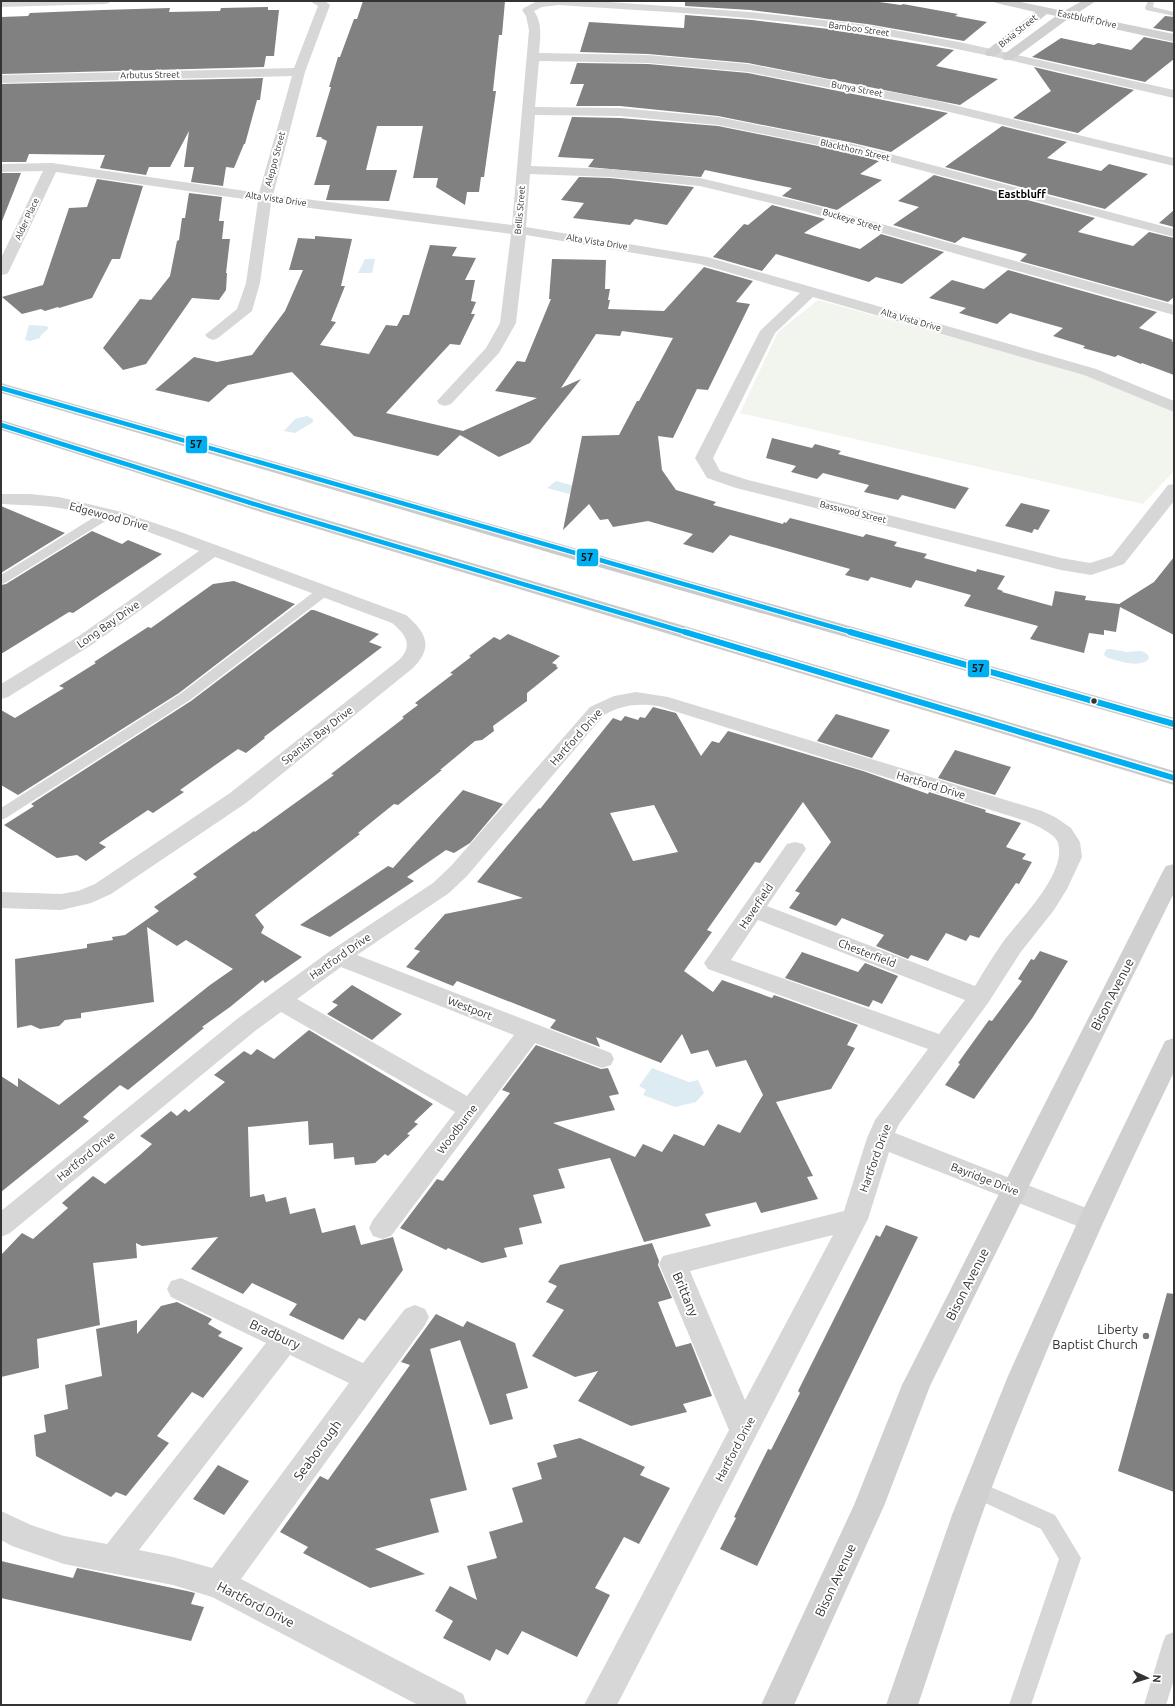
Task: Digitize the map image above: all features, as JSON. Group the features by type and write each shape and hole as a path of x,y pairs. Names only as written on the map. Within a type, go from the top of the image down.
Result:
{"main road":[{"name":"Eastbluff Drive","path":"1000,1 1046,5 1067,14 1174,38"},
{"name":"Bixia Street","path":"1008,57 1067,14 1090,1"},
{"name":"Bixia Street","path":"991,53 1046,5"},
{"path":"1,388 616,566 1174,724"},
{"path":"1,425 290,514 1174,778"},
{"name":"Bison Avenue","path":"777,1705 869,1506 916,1386 1174,871"},
{"path":"902,1705 977,1490 1003,1422 1090,1220 1174,1047"}],"street":[{"path":"1,4 105,1"},
{"name":"Aleppo Street","path":"213,335 244,311 253,283 264,198 299,72 324,5 316,1"},
{"name":"Bamboo Street","path":"540,4 567,2 750,15 867,29 991,53 1174,94"},
{"name":"Bellis Street","path":"445,401 492,350 508,323 524,170 535,30 532,16 528,10 540,4"},
{"name":"Bunya Street","path":"533,57 648,59 748,68 933,104 1174,162"},
{"name":"Arbutus Street","path":"1,79 299,72"},
{"name":"Blackthorn Street","path":"528,111 620,112 718,121 849,147 1174,233"},
{"name":"Alta Vista Drive","path":"1,168 52,167 264,198 518,230 702,260 1090,372 1174,407"},
{"name":"Alder Place","path":"2,271 52,167"},
{"name":"Buckeye Street","path":"524,170 610,173 700,182 808,208 1174,310"},
{"name":"Basswood Street","path":"811,291 768,331 704,458 713,474 742,484 1061,564 1091,569 1118,560 1174,489"},
{"name":"Edgewood Drive","path":"1,499 48,501 78,506 131,520 213,550"},
{"name":"Spanish Bay Drive","path":"1,900 61,902 84,898 104,889 238,798 384,683 412,658 416,647 416,637 410,628 399,619 213,550"},
{"name":"Long Bay Drive","path":"1,692 86,640 213,550"},
{"name":"Hartford Drive","path":"1,1226 246,1025 338,957 441,888 459,871 597,711 610,703 620,700 644,698 661,701 1034,816 1063,833 1069,842 1071,857 1046,905 1012,948 980,997 943,1044 888,1120 880,1138 855,1219 600,1705"},
{"name":"Haverfield","path":"795,849 716,963 943,1044"},
{"name":"Chesterfield","path":"754,910 980,997"},
{"name":"Westport","path":"338,957 602,1058"},
{"path":"279,1000 472,1110"},
{"name":"Woodburne","path":"382,1228 530,1031"},
{"name":"Bayridge Drive","path":"880,1138 1090,1220"},
{"name":"Brittany","path":"744,1431 673,1264 855,1219"},
{"name":"Bradbury","path":"181,1290 368,1379"},
{"name":"Seaborough","path":"219,1584 415,1316"},
{"path":"113,1560 286,1339"},
{"name":"Hartford Drive","path":"1,1525 23,1536 64,1550 173,1571 219,1584 451,1705"}],"lane":[{"path":"1150,5 1149,12 1174,16"},
{"path":"1,580 108,514"},
{"path":"1,815 185,697 324,591"},
{"path":"977,1490 1048,1522 1070,1558 1020,1705"},
{"path":"1154,1705 1174,1642"}],"shaded area":[{"path":"365,259 375,259 372,273 358,273"},
{"path":"818,300 1080,373 1174,412 1174,471 1143,504 740,413 778,332"},
{"path":"29,325 46,326 49,328 41,335 40,338 30,341 25,340"},
{"path":"307,416 313,419 313,422 295,433 284,431 295,419"},
{"path":"556,481 589,490 581,497 547,488"},
{"path":"1107,649 1127,652 1142,651 1149,657 1148,660 1144,662 1134,664 1128,663 1108,658 1104,655"},
{"path":"652,1068 689,1082 698,1080 704,1093 696,1102 675,1107 643,1095 646,1090 639,1086"}],"building":[{"path":"363,1 505,1 502,35 499,35 493,91 496,91 484,177 481,177 479,192 467,192 465,205 436,187 438,178 413,178 423,126 377,126 366,170 397,170 389,201 326,200 330,185 314,185 327,141 321,138 322,137 316,137 331,87 329,87 338,57 340,57 354,19 357,19"},
{"path":"685,1 872,1 903,4 958,14 955,16 987,22 964,41 867,24 750,10 685,6"},
{"path":"268,7 268,10 279,10 274,56 266,56 264,67 1,74 1,17 28,16 30,13 102,10 170,8 169,12 220,11 221,8"},
{"path":"685,15 752,20 829,29 954,50 936,66 998,79 960,105 748,63 648,54 580,52 589,22 684,28"},
{"path":"1165,16 1174,17 1174,32 1153,28"},
{"path":"1144,37 1174,43 1174,59 1145,82 1032,57 1061,38 1094,45 1098,43 1131,50"},
{"path":"577,63 648,64 748,73 948,113 891,152 849,142 718,116 620,106 576,106 584,84 570,84"},
{"path":"1034,67 1134,90 1078,133 1013,118 1051,91"},
{"path":"263,78 260,100 257,100 245,144 234,168 226,167 223,186 191,182 194,167 184,167 189,131 170,167 149,167 146,175 100,168 105,155 29,154 26,162 1,162 1,84"},
{"path":"572,117 620,118 718,126 848,152 879,161 860,174 882,180 837,210 782,196 792,188 705,170 701,177 588,167 594,159 558,157"},
{"path":"1002,126 1067,142 1047,158 1101,171 1109,164 1148,174 1105,209 945,167"},
{"path":"1,173 21,173 2,221 1,221"},
{"path":"934,175 1095,218 1078,232 1133,246 1149,232 1174,238 1174,297 1168,302 1020,261 1027,254 963,237 955,243 893,225 919,207 898,201"},
{"path":"579,177 610,178 694,187 667,225 635,219 630,225 573,218 584,203 561,200"},
{"path":"97,179 143,186 120,259 112,259 92,298 59,308 45,311 41,309 22,314 2,297 43,285 69,208 87,207"},
{"path":"189,193 222,197 219,221 224,221 222,239 230,239 226,273 226,290 219,300 192,298 146,364 123,370 103,348 140,299 151,300 170,276 177,241 179,240 182,218 185,218"},
{"path":"772,205 825,219 804,233 860,249 881,234 944,252 902,284 876,277 869,282 776,254 762,271 713,257 744,224 748,225"},
{"path":"1174,210 1174,227 1159,223"},
{"path":"315,236 352,239 341,286 345,286 331,321 336,322 320,345 369,354 386,325 397,326 403,315 409,315 430,245 457,247 452,256 476,258 465,280 475,280 471,301 476,302 471,314 475,314 460,345 450,344 386,413 463,431 537,398 495,391 517,361 525,362 551,299 549,299 552,259 606,260 605,289 610,289 608,309 664,311 704,267 753,281 736,302 750,304 708,390 697,389 673,438 658,436 662,470 676,490 716,502 713,505 783,524 790,518 863,537 866,534 897,542 894,546 927,554 924,558 976,572 977,569 1005,576 997,589 1003,591 1002,592 1052,606 1055,591 1086,596 1085,600 1119,604 1154,582 1174,557 1174,635 1120,607 1116,632 1104,630 1104,635 1089,633 1084,653 1030,639 1038,626 964,606 971,595 916,580 911,588 871,577 868,581 845,575 850,569 730,535 713,553 683,544 693,534 648,521 613,527 608,519 600,520 589,504 563,530 582,436 619,435 673,338 622,331 620,336 596,334 561,388 581,379 530,443 499,457 460,435 438,456 354,436 292,372 228,385 209,402 155,390 194,357 217,362 252,355 285,311 303,270 289,270 298,238 315,239"},
{"path":"1008,270 1157,312 1139,328 1173,340 1171,341 1174,342 1174,375 1118,355 1115,357 1083,348 1085,346 1053,336 1063,328 1010,313 997,324 959,313 966,308 929,298 952,280 984,289"},
{"path":"772,438 812,448 815,444 841,451 838,454 969,488 955,509 902,495 898,500 864,492 869,485 823,473 817,479 791,472 796,466 766,458"},
{"path":"1021,503 1050,510 1038,530 1034,529 1032,533 1005,526"},
{"path":"1,506 65,533 1,573"},
{"path":"92,531 122,544 128,540 162,554 73,613 69,612 1,654 1,585 6,584"},
{"path":"234,581 295,604 179,693 18,795 1,785 1,710 15,718 64,688 59,686 96,663 94,662 148,627 151,628 213,584"},
{"path":"311,610 379,634 369,642 382,647 264,737 265,738 246,753 238,749 180,790 184,792 153,813 148,810 99,843 106,847 86,861 77,855 57,858 4,825 34,806 31,804 191,701"},
{"path":"508,634 560,656 552,663 557,665 556,666 558,668 527,693 527,701 493,726 494,731 482,740 475,741 440,770 442,770 398,805 394,804 358,833 360,834 255,915 264,927 261,933 302,957 265,983 263,980 230,1007 202,1027 204,1028 128,1090 120,1085 83,1117 89,1121 1,1192 1,1076 18,1087 18,1078 59,1105 210,985 233,969 186,940 177,946 147,927 154,1002 81,1013 81,1018 65,1020 59,1026 40,1029 31,1025 17,1028 15,959 87,948 87,944 113,940 112,937 125,935 159,911 154,907 197,877 193,874 254,831 255,832 334,775 331,774 404,718 402,717 418,705 415,703 453,674 450,673 471,657 469,656 494,637 500,640"},
{"path":"653,707 676,713 701,756 712,741 719,743 728,731 863,771 928,794 929,792 1021,823 1006,847 1026,854 1022,859 1032,862 1019,884 1016,883 979,938 970,935 966,941 946,933 928,961 911,955 908,959 876,946 884,935 842,918 836,926 789,908 800,893 795,891 831,842 803,802 760,863 755,862 707,930 712,932 684,971 713,992 722,980 772,998 774,995 858,1025 847,1045 855,1048 831,1089 776,1102 813,1176 807,1177 818,1199 761,1213 756,1202 705,1214 711,1226 644,1242 610,1158 558,1169 565,1188 533,1195 542,1223 519,1228 523,1244 504,1248 507,1257 482,1263 448,1248 446,1250 400,1228 437,1179 443,1181 510,1093 502,1090 536,1045 601,1069 608,1068 619,1094 609,1096 615,1110 553,1123 635,1157 643,1144 662,1152 674,1134 704,1146 718,1124 740,1133 763,1095 746,1060 716,1067 708,1050 691,1054 682,1034 661,1063 596,1037 600,1047 550,1028 556,1020 457,981 453,986 406,967 420,951 414,949 445,914 523,898 477,882 539,808 540,809 613,718 621,721 625,716 638,720 640,717 645,718","holes":["654,805 678,852 633,861 610,813"]},
{"path":"836,714 890,730 872,758 817,741"},
{"path":"955,750 1011,767 995,795 938,778"},
{"path":"463,790 503,804 470,843 454,853 446,850 407,877 414,881 330,937 300,925 388,866 393,868"},
{"path":"1040,951 1068,961 1033,1017 974,1099 945,1085 960,1064 958,1063 989,1020 992,1021 1022,981 1018,979 1031,959 1034,960"},
{"path":"802,952 858,972 865,963 898,976 882,1004 873,1000 869,1007 785,978"},
{"path":"352,985 402,1014 372,1040 327,1014 338,1005 332,1002"},
{"path":"309,1030 433,1104 414,1122 418,1124 407,1134 410,1135 388,1156 385,1154 375,1163 355,1165 354,1157 334,1159 333,1143 309,1145 308,1121 248,1127 250,1197 264,1194 266,1202 286,1197 290,1214 315,1208 322,1233 355,1225 361,1245 393,1237 403,1270 365,1321 359,1318 343,1340 289,1315 297,1304 252,1283 243,1294 191,1269 218,1237 142,1246 136,1243 137,1258 93,1263 100,1325 37,1339 39,1368 1,1377 1,1255 22,1233 33,1239 68,1208 62,1203 93,1176 105,1184 140,1155 152,1144 140,1136 171,1111 177,1116 185,1109 189,1112 225,1082 214,1075 244,1051 251,1055 257,1049 274,1059"},
{"path":"886,1225 918,1237 757,1566 720,1549 736,1518 734,1517 768,1449 771,1450 800,1393 798,1391 876,1235 880,1237"},
{"path":"652,1243 659,1261 658,1265 672,1298 658,1302 676,1347 691,1343 712,1396 683,1404 687,1412 631,1426 578,1401 598,1371 575,1377 532,1356 564,1310 546,1302 557,1286 548,1282 560,1265"},
{"path":"1167,1293 1174,1294 1174,1492 1118,1471"},
{"path":"177,1302 212,1319 208,1324 222,1332 218,1336 243,1348 203,1398 192,1392 157,1436 169,1443 126,1496 116,1492 111,1497 36,1456 34,1435 46,1432 44,1415 68,1409 65,1385 102,1376 96,1329 137,1320 137,1334 161,1306"},
{"path":"436,1314 463,1327 467,1321 515,1343 528,1388 506,1394 513,1419 490,1425 460,1340 430,1349 467,1490 430,1499 439,1532 375,1549 425,1574 370,1588 303,1553 308,1547 280,1532 320,1476 328,1480 410,1365 401,1362"},
{"path":"580,1438 645,1467 640,1475 670,1488 639,1544 624,1537 595,1588 610,1595 577,1657 522,1631 508,1655 496,1649 490,1661 443,1638 453,1621 435,1611 450,1586 477,1600 467,1566 497,1558 489,1532 523,1522 512,1488 542,1479 537,1463 557,1457 553,1445"},
{"path":"218,1465 249,1481 224,1515 193,1499"},
{"path":"1,1561 73,1578 77,1568 187,1591 195,1593 191,1604 204,1607 191,1641 1,1598"}],"transit line":[{"name":"57","path":"1,388 616,566 1174,724"},
{"name":"57","path":"1,425 267,508 1174,778"}],"place":[{"name":"Liberty Baptist Church","path":"1146,1336"}],"district":[{"name":"Eastbluff","path":"1022,194"}]}
